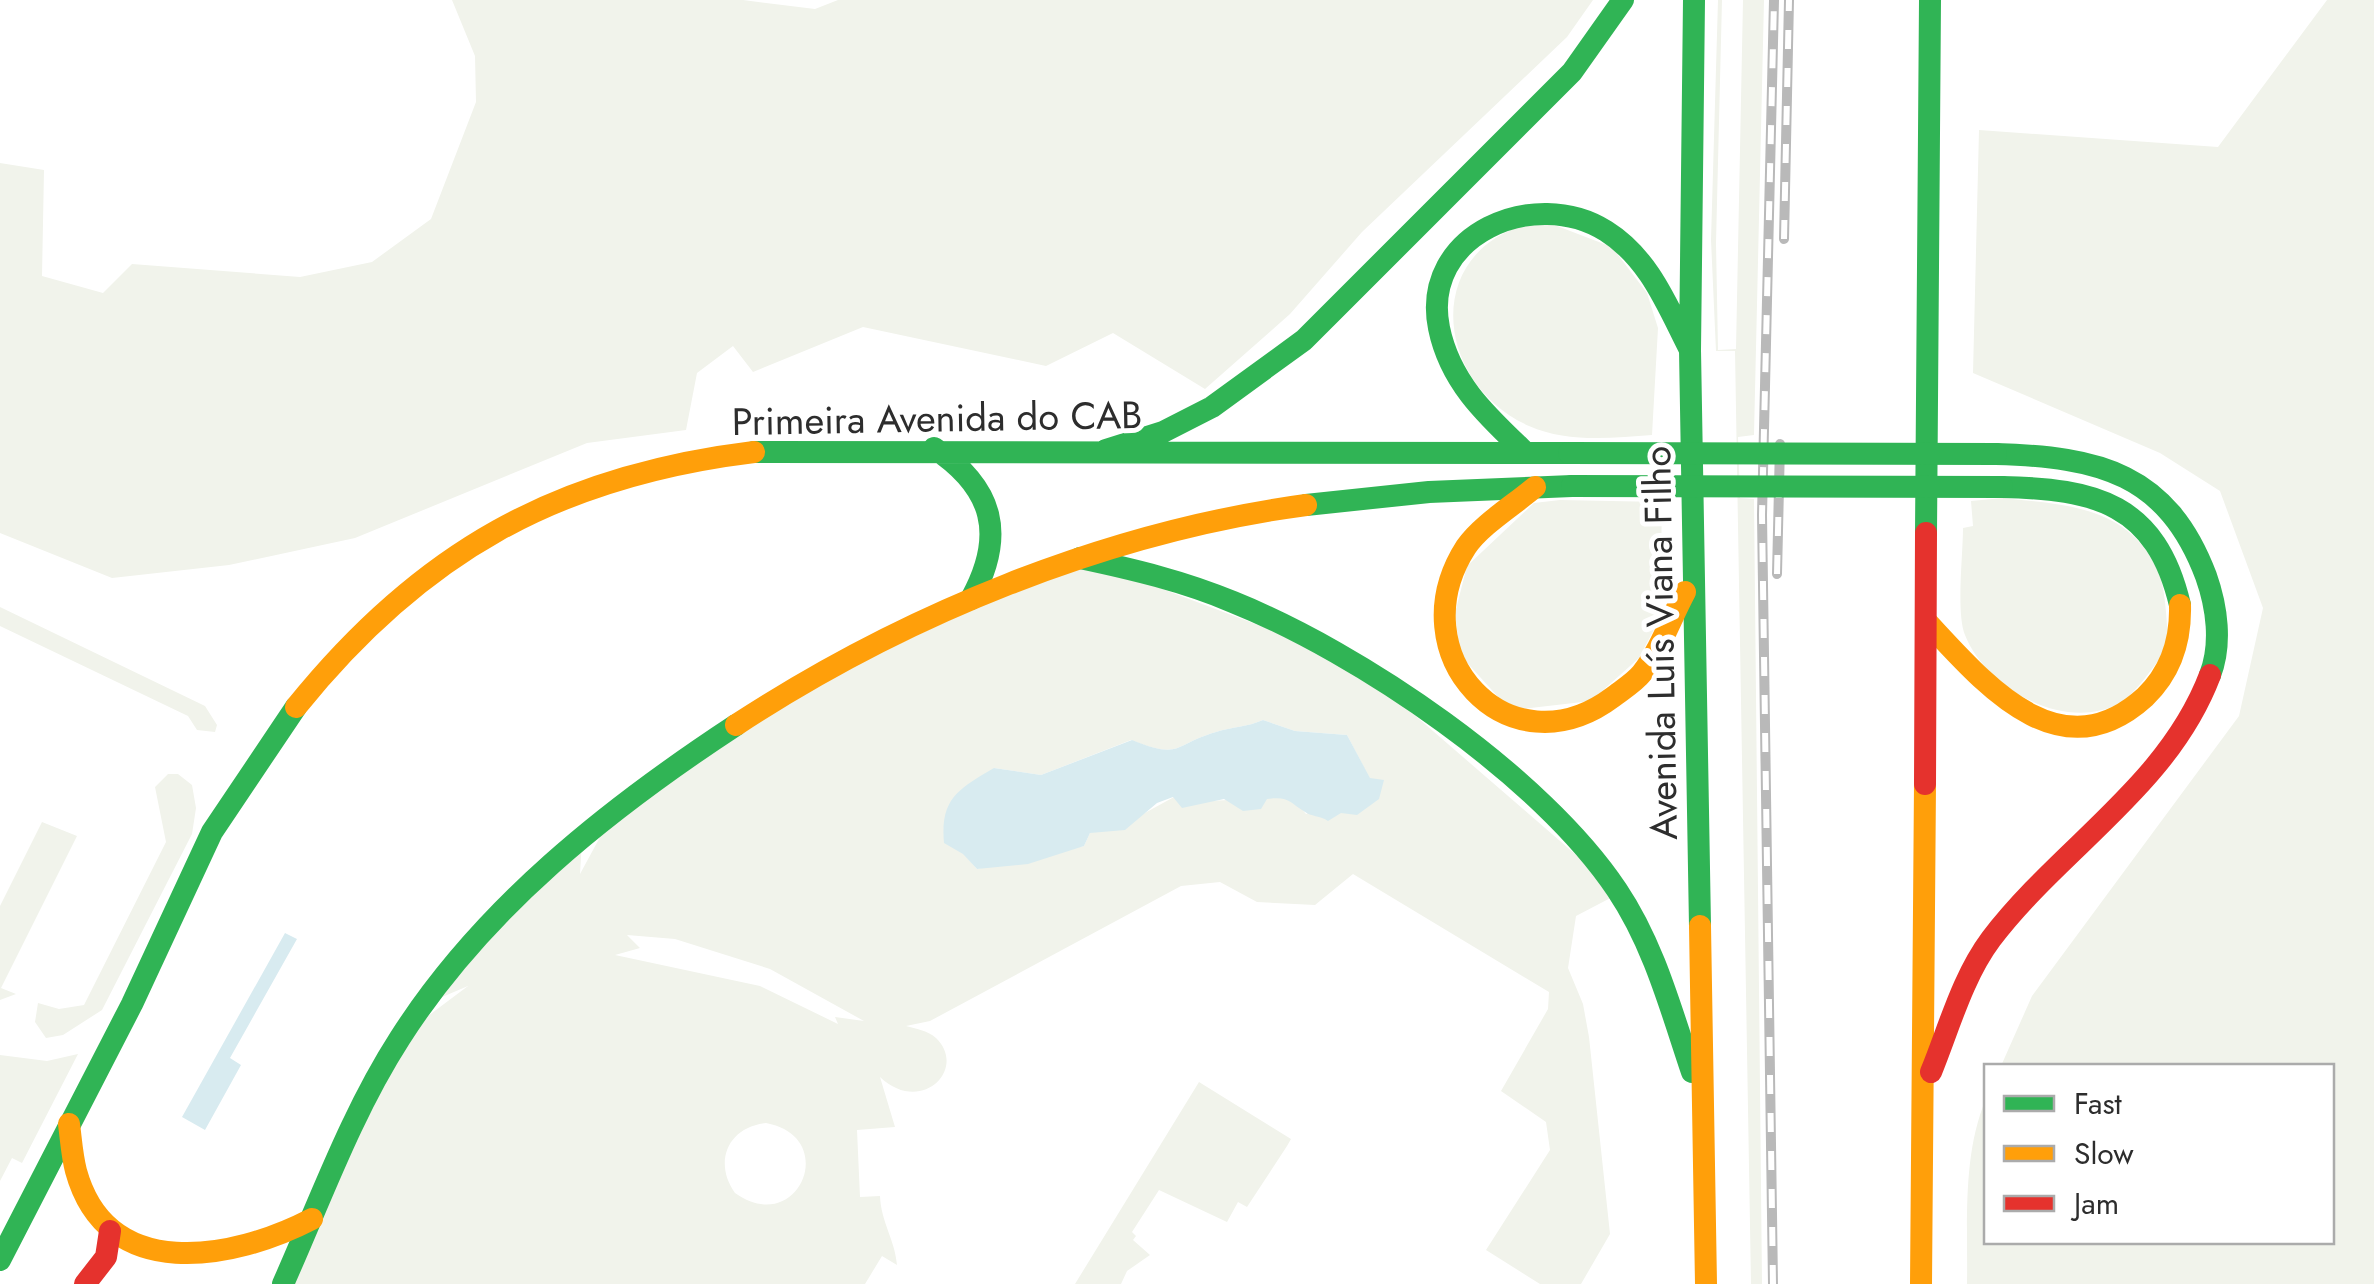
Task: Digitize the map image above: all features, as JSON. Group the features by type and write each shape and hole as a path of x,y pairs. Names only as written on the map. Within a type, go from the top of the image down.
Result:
{"main road":[{"path":"1106,450 1190,422 1269,370 1304,340 1572,72 1623,0"},
{"name":"Avenida Luís Viana Filho","path":"1694,0 1690,350 1706,1284"},
{"path":"1921,1284 1930,0"},
{"path":"1524,451 1477,404 1454,373 1444,350 1442,290 1462,246 1481,228 1529,209 1552,209 1595,224 1646,268 1690,350"},
{"name":"Primeira Avenida do CAB","path":"0,1260 129,1010 212,833 288,716 359,638 436,568 494,530 563,496 707,457 784,448 1996,454 2070,456 2105,464 2162,500 2185,526 2217,596 2218,659 2208,694 2182,737 1989,942 1924,1087"},
{"path":"934,448 971,474 991,514 991,559 971,600"},
{"path":"283,1284 367,1102 422,1006 490,926 554,864 670,770 770,706 872,648 971,600 1080,558 1195,526 1298,505 1572,486 2002,488 2079,491 2106,501 2157,548 2170,574 2180,627 2172,658 2158,684 2134,708 2108,721 2078,728 2047,722 2020,709 1985,682 1926,621"},
{"path":"1535,487 1496,513 1472,537 1443,588 1443,643 1452,667 1467,690 1492,709 1519,721 1545,724 1603,711 1631,691 1654,664 1673,629 1693,568"},
{"path":"1080,558 1182,580 1285,623 1364,670 1524,787 1568,827 1620,893 1644,938 1702,1105"},
{"path":"69,1122 77,1182 110,1231 136,1251 166,1264 201,1266 264,1250 313,1218"},
{"path":"85,1284 106,1257 110,1231"}],"shaded area":[{"path":"452,0 743,0 815,9 838,0 1593,0 1567,37 1362,232 1290,314 1205,389 1113,333 1046,366 863,327 753,372 733,346 697,373 686,430 587,443 355,538 229,565 112,578 0,533 0,163 44,170 42,276 103,293 132,264 300,277 372,262 431,219 476,102 475,56"},
{"path":"1718,0 1722,0 1716,243 1718,350 1736,349 1743,0 1764,0 1754,435 1738,437 1740,498 1754,499 1762,1284 1751,1284 1735,351 1716,351 1711,240"},
{"path":"2327,0 2374,0 2374,1284 1967,1284 1970,1166 1984,1104 1984,1244 2334,1244 2334,1064 2002,1064 2032,996 2239,716 2263,608 2220,491 2160,453 1973,373 1979,130 2218,147"},
{"path":"1544,221 1612,247 1647,293 1658,328 1652,435 1590,438 1544,431 1496,405 1472,378 1458,346 1453,313 1459,282 1476,254 1504,233"},
{"path":"2003,498 2070,507 2111,520 2129,532 2157,569 2169,647 2139,686 2118,704 2096,711 2051,708 2008,688 1975,654 1962,625 1963,528 1973,526 1971,501"},
{"path":"1662,502 1660,618 1639,658 1591,701 1521,709 1500,699 1460,655 1455,613 1467,566 1534,503"},
{"path":"1080,558 1351,660 1620,893 1576,916 1568,968 1583,1004 1589,1037 1610,1234 1581,1284 1540,1284 1486,1250 1550,1150 1546,1122 1501,1091 1548,1009 1549,992 1353,874 1315,905 1257,902 1220,882 1181,886 930,1021 906,1026 936,1038 947,1063 935,1084 924,1090 895,1088 880,1077 895,1127 857,1130 860,1197 880,1196 897,1265 882,1256 865,1284 283,1284 367,1101 424,1019 468,986 421,1006 582,840 580,874 612,815 769,706","holes":["1263,720 1295,731 1347,735 1370,779 1306,814 1295,801 1284,797 1209,801 1174,797 1143,814 1090,833 1084,846 977,869 963,853 994,768 1041,775 1131,740 1169,750","627,935 675,939 770,969 864,1021 835,1017 838,1024 760,986 615,955 640,948","766,1123 789,1132 802,1146 806,1163 802,1180 792,1194 777,1203 757,1203 735,1193 728,1181 728,1148 742,1131"]},
{"path":"0,607 205,706 217,725 215,732 197,730 188,716 0,626"},
{"path":"1263,720 1295,731 1347,735 1370,778 1384,780 1379,799 1357,815 1341,813 1328,821 1280,798 1267,799 1261,809 1243,811 1224,799 1182,808 1173,797 1157,803 1125,830 1090,833 1084,846 1028,864 977,869 963,854 944,843 945,816 954,797 994,768 1041,775 1132,740 1169,750"},
{"path":"168,774 178,774 192,785 196,808 192,834 102,1010 63,1035 46,1038 35,1022 38,1003 59,1009 84,1005 166,842 155,787"},
{"path":"42,822 77,836 1,988 16,994 0,1000 0,906"},
{"path":"285,933 297,939 230,1058 241,1065 205,1130 182,1117"},
{"path":"78,1054 22,1163 12,1158 0,1181 0,1055 47,1061"},
{"path":"1199,1082 1291,1139 1287,1146 1247,1207 1238,1202 1227,1222 1159,1190 1132,1232 1136,1236 1133,1240 1150,1255 1127,1271 1121,1284 1075,1284"}],"railway":[{"path":"1773,1284 1762,515 1774,0"},
{"path":"1784,239 1789,0"},
{"path":"1777,574 1780,444"}],"traffic: fast":[{"path":"1106,450 1163,432 1212,407 1304,340 1572,72 1623,0"},
{"path":"1694,0 1690,350 1700,926"},
{"path":"1926,533 1930,0"},
{"path":"1524,451 1471,396 1452,365 1439,328 1438,295 1447,267 1465,244 1489,227 1517,217 1547,214 1578,218 1606,231 1645,269 1689,348"},
{"path":"934,448 970,479 988,514 988,554 971,599"},
{"path":"754,452 1569,453"},
{"path":"1569,453 1996,454"},
{"path":"1996,454 2067,460 2097,467 2150,493 2171,514 2190,541 2213,600 2217,638 2210,675"},
{"path":"1306,505 1429,492 1572,486"},
{"path":"1572,486 2002,487"},
{"path":"2002,487 2066,492 2117,508 2138,523 2155,544 2180,605"},
{"path":"1080,558 1195,588 1283,624 1390,685 1496,762 1584,847 1617,890 1651,955 1692,1072"},
{"path":"0,1260 132,1004 212,832 296,707"},
{"path":"283,1284 366,1097 433,991 509,904 551,864 641,791 736,725"}],"traffic: slow":[{"path":"296,707 343,653 393,605 498,530 555,502 617,480 683,463 754,452"},
{"path":"1535,487 1472,539 1448,587 1445,627 1455,662 1475,691 1503,712 1536,722 1574,717 1613,697 1636,680 1648,664 1685,592"},
{"path":"736,725 868,648 1009,584 1156,535 1306,505"},
{"path":"1926,621 1972,670 2025,711 2053,723 2083,727 2113,719 2145,697 2162,677 2173,655 2180,605"},
{"path":"1921,1284 1925,784"},
{"path":"1700,926 1706,1284"},
{"path":"69,1124 76,1171 92,1207 115,1232 143,1247 176,1253 211,1252 246,1245 312,1219"}],"traffic: jam":[{"path":"1925,784 1926,533"},
{"path":"1931,1072 1964,987 1991,939 2141,783 2168,750 2210,675"},
{"path":"85,1284 106,1257 110,1231"}]}
